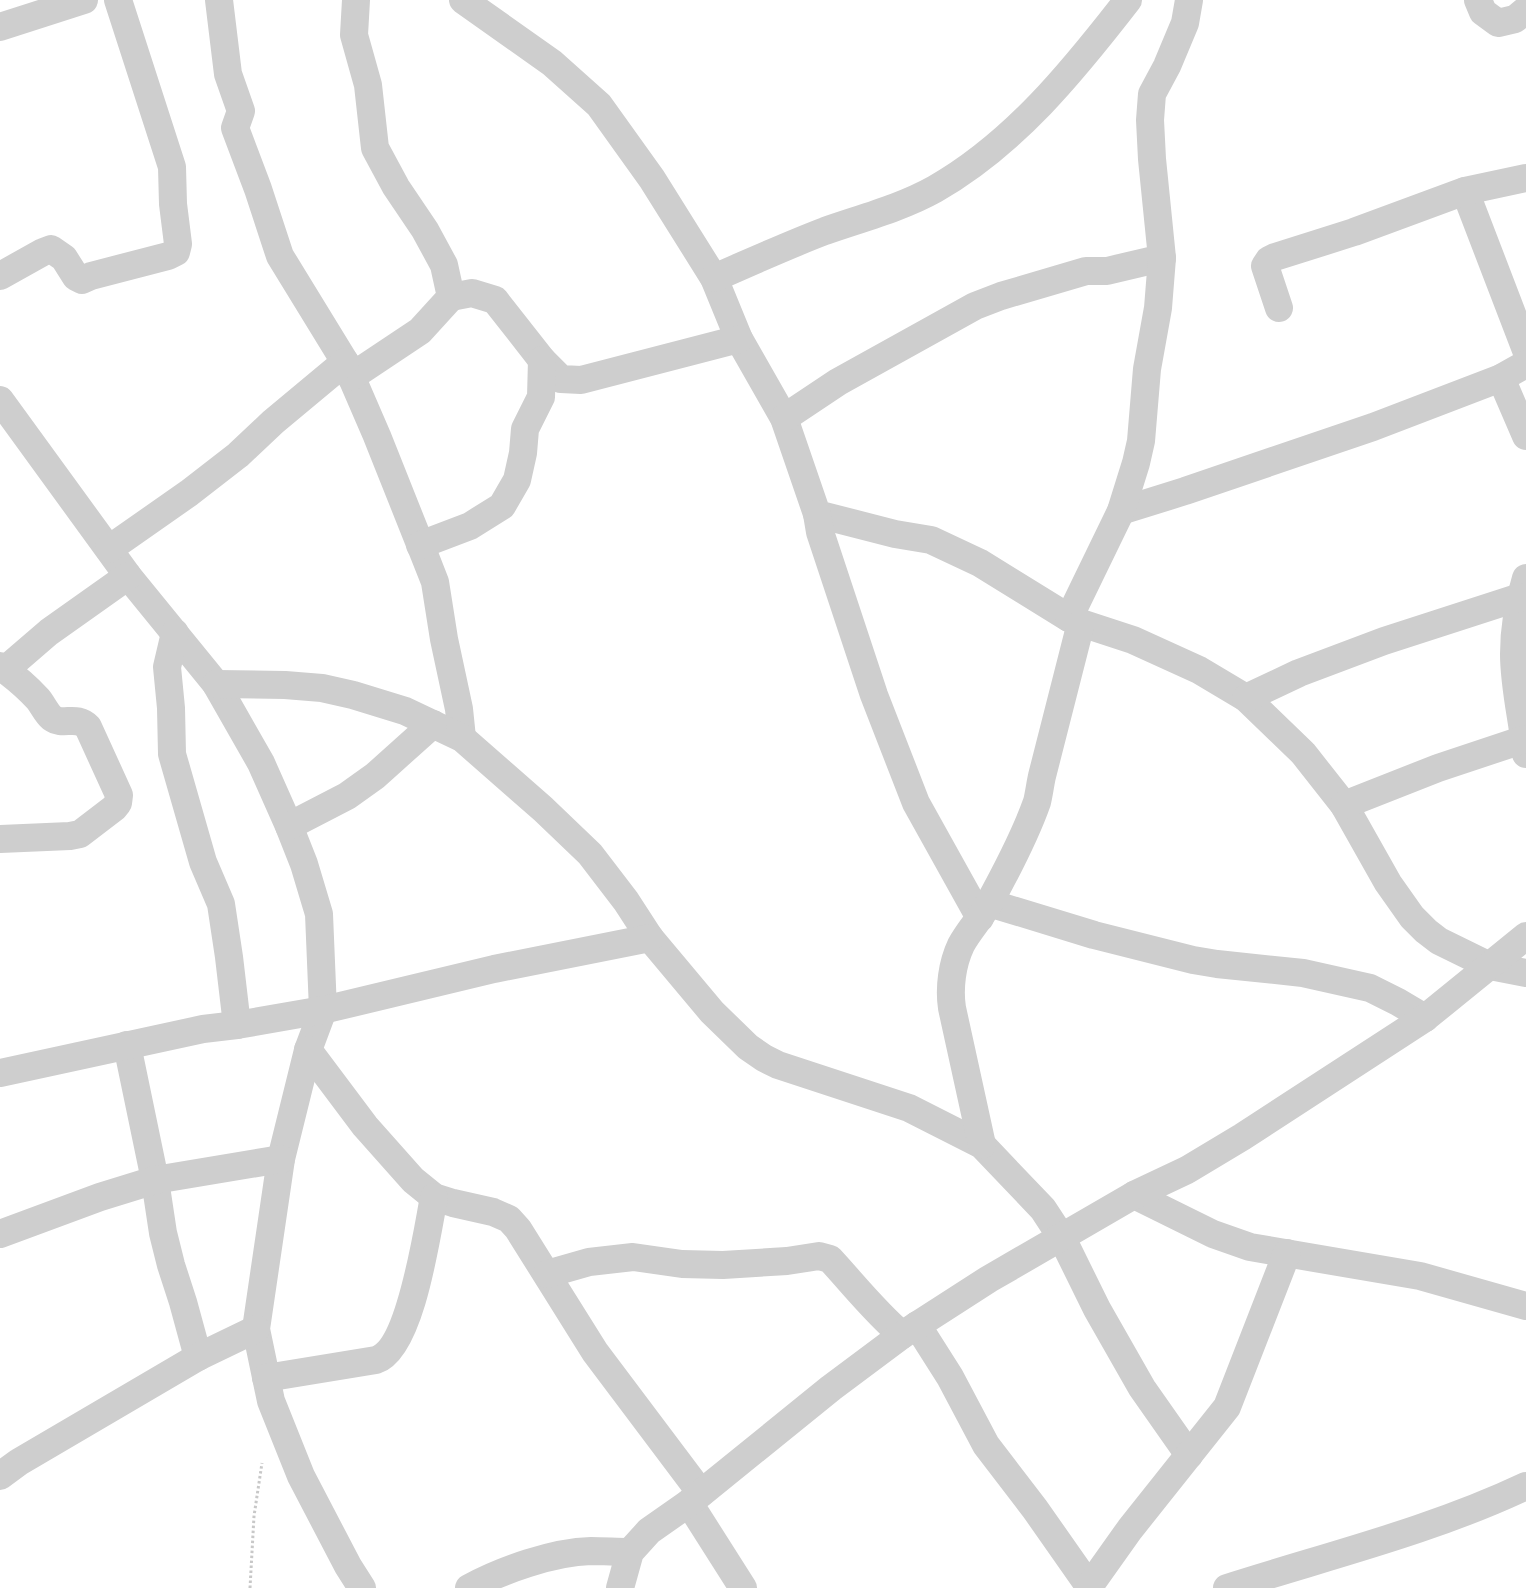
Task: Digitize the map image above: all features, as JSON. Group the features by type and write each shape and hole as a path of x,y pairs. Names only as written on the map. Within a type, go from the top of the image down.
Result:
{"street":[{"path":"0,27 84,0"},
{"path":"0,276 51,249 64,258 76,278 82,280 168,256 176,252 178,244 173,204 172,167 118,0"},
{"path":"219,0 228,74 241,112 235,128 280,256 348,369 377,436 434,582 459,709 462,738"},
{"path":"356,0 354,35 368,85 375,148 396,187 425,230 444,264 451,297"},
{"path":"463,0 552,63 599,105 652,179 714,278 739,339 784,418 817,514 820,532 874,695 909,788 928,826 984,910 1194,960 1303,973 1370,988 1425,1018"},
{"path":"714,278 824,232 891,209 934,190 973,164 1018,127 1049,97 1128,0"},
{"path":"982,1145 950,993 955,961 961,946 984,910 1012,858 1037,801 1075,620 1121,510 1136,463 1141,441 1147,369 1158,308 1162,258 1152,159 1150,120 1152,94 1167,66 1185,23 1189,0"},
{"path":"1478,0 1483,12 1498,23 1515,19 1526,10"},
{"path":"1280,308 1265,266 1268,260 1275,256 1354,232 1465,191 1526,178"},
{"path":"1465,191 1526,350"},
{"path":"784,418 838,382 975,306 1001,296 1086,271 1107,271 1162,258"},
{"path":"109,549 189,493 238,455 274,422 348,369 420,331 451,297 472,293 495,300 542,360 561,379 581,380 739,339"},
{"path":"420,545 470,526 502,506 517,480 523,453 525,429 540,397 542,360"},
{"path":"1121,510 1185,492 1373,427 1501,378 1526,364"},
{"path":"1501,378 1526,436"},
{"path":"0,400 128,576 216,684 261,763 304,864 319,914 323,1010 308,1050 281,1159 256,1329 271,1401 301,1476 348,1566 362,1588"},
{"path":"817,514 895,534 931,540 980,562 1075,620 1133,640 1199,670 1246,698 1303,752 1344,805 1388,882 1412,917 1426,932 1439,941 1490,966 1526,973"},
{"path":"0,839 80,834 114,808 118,802 119,796 84,722 77,720 58,721 53,718 39,700 3,668 128,576"},
{"path":"1246,698 1299,673 1524,591 1514,654 1517,688 1525,733 1344,805"},
{"path":"175,633 167,667 171,708 172,754 202,862 220,904 229,957 237,1025"},
{"path":"216,684 284,685 322,688 353,695 405,712 462,738 543,809 590,854 626,901 650,938 712,1012 748,1047 778,1065 909,1108 982,1145 1043,1209 1062,1238 1097,1309 1142,1388 1189,1456"},
{"path":"289,826 347,796 375,776 433,724"},
{"path":"620,1588 630,1552 649,1531 695,1498 831,1388 910,1330 989,1279 1134,1195 1187,1170 1242,1137 1425,1018 1526,936"},
{"path":"0,1073 203,1029 323,1010 494,969 650,938"},
{"path":"127,1045 155,1180 163,1232 198,1357"},
{"path":"308,1050 365,1126 413,1180 434,1197 494,1212 508,1219 518,1229 595,1352 695,1498 743,1588"},
{"path":"0,1234 100,1197 155,1180 281,1159"},
{"path":"1134,1195 1213,1234 1250,1247 1420,1276 1526,1306"},
{"path":"266,1378 376,1360 390,1351 408,1312 414,1292 434,1197"},
{"path":"547,1274 589,1262 633,1257 682,1264 723,1265 779,1262 825,1256 830,1259 886,1321 910,1330 950,1377 986,1445 1035,1509 1088,1587 1130,1529 1227,1407 1287,1253"},
{"path":"0,1476 19,1462 198,1357 256,1329"},
{"path":"1227,1588 1406,1532 1498,1499 1526,1486"},
{"path":"469,1588 546,1557 590,1551 630,1552"}],"path":[{"path":"250,1588 254,1516 263,1458"}]}
